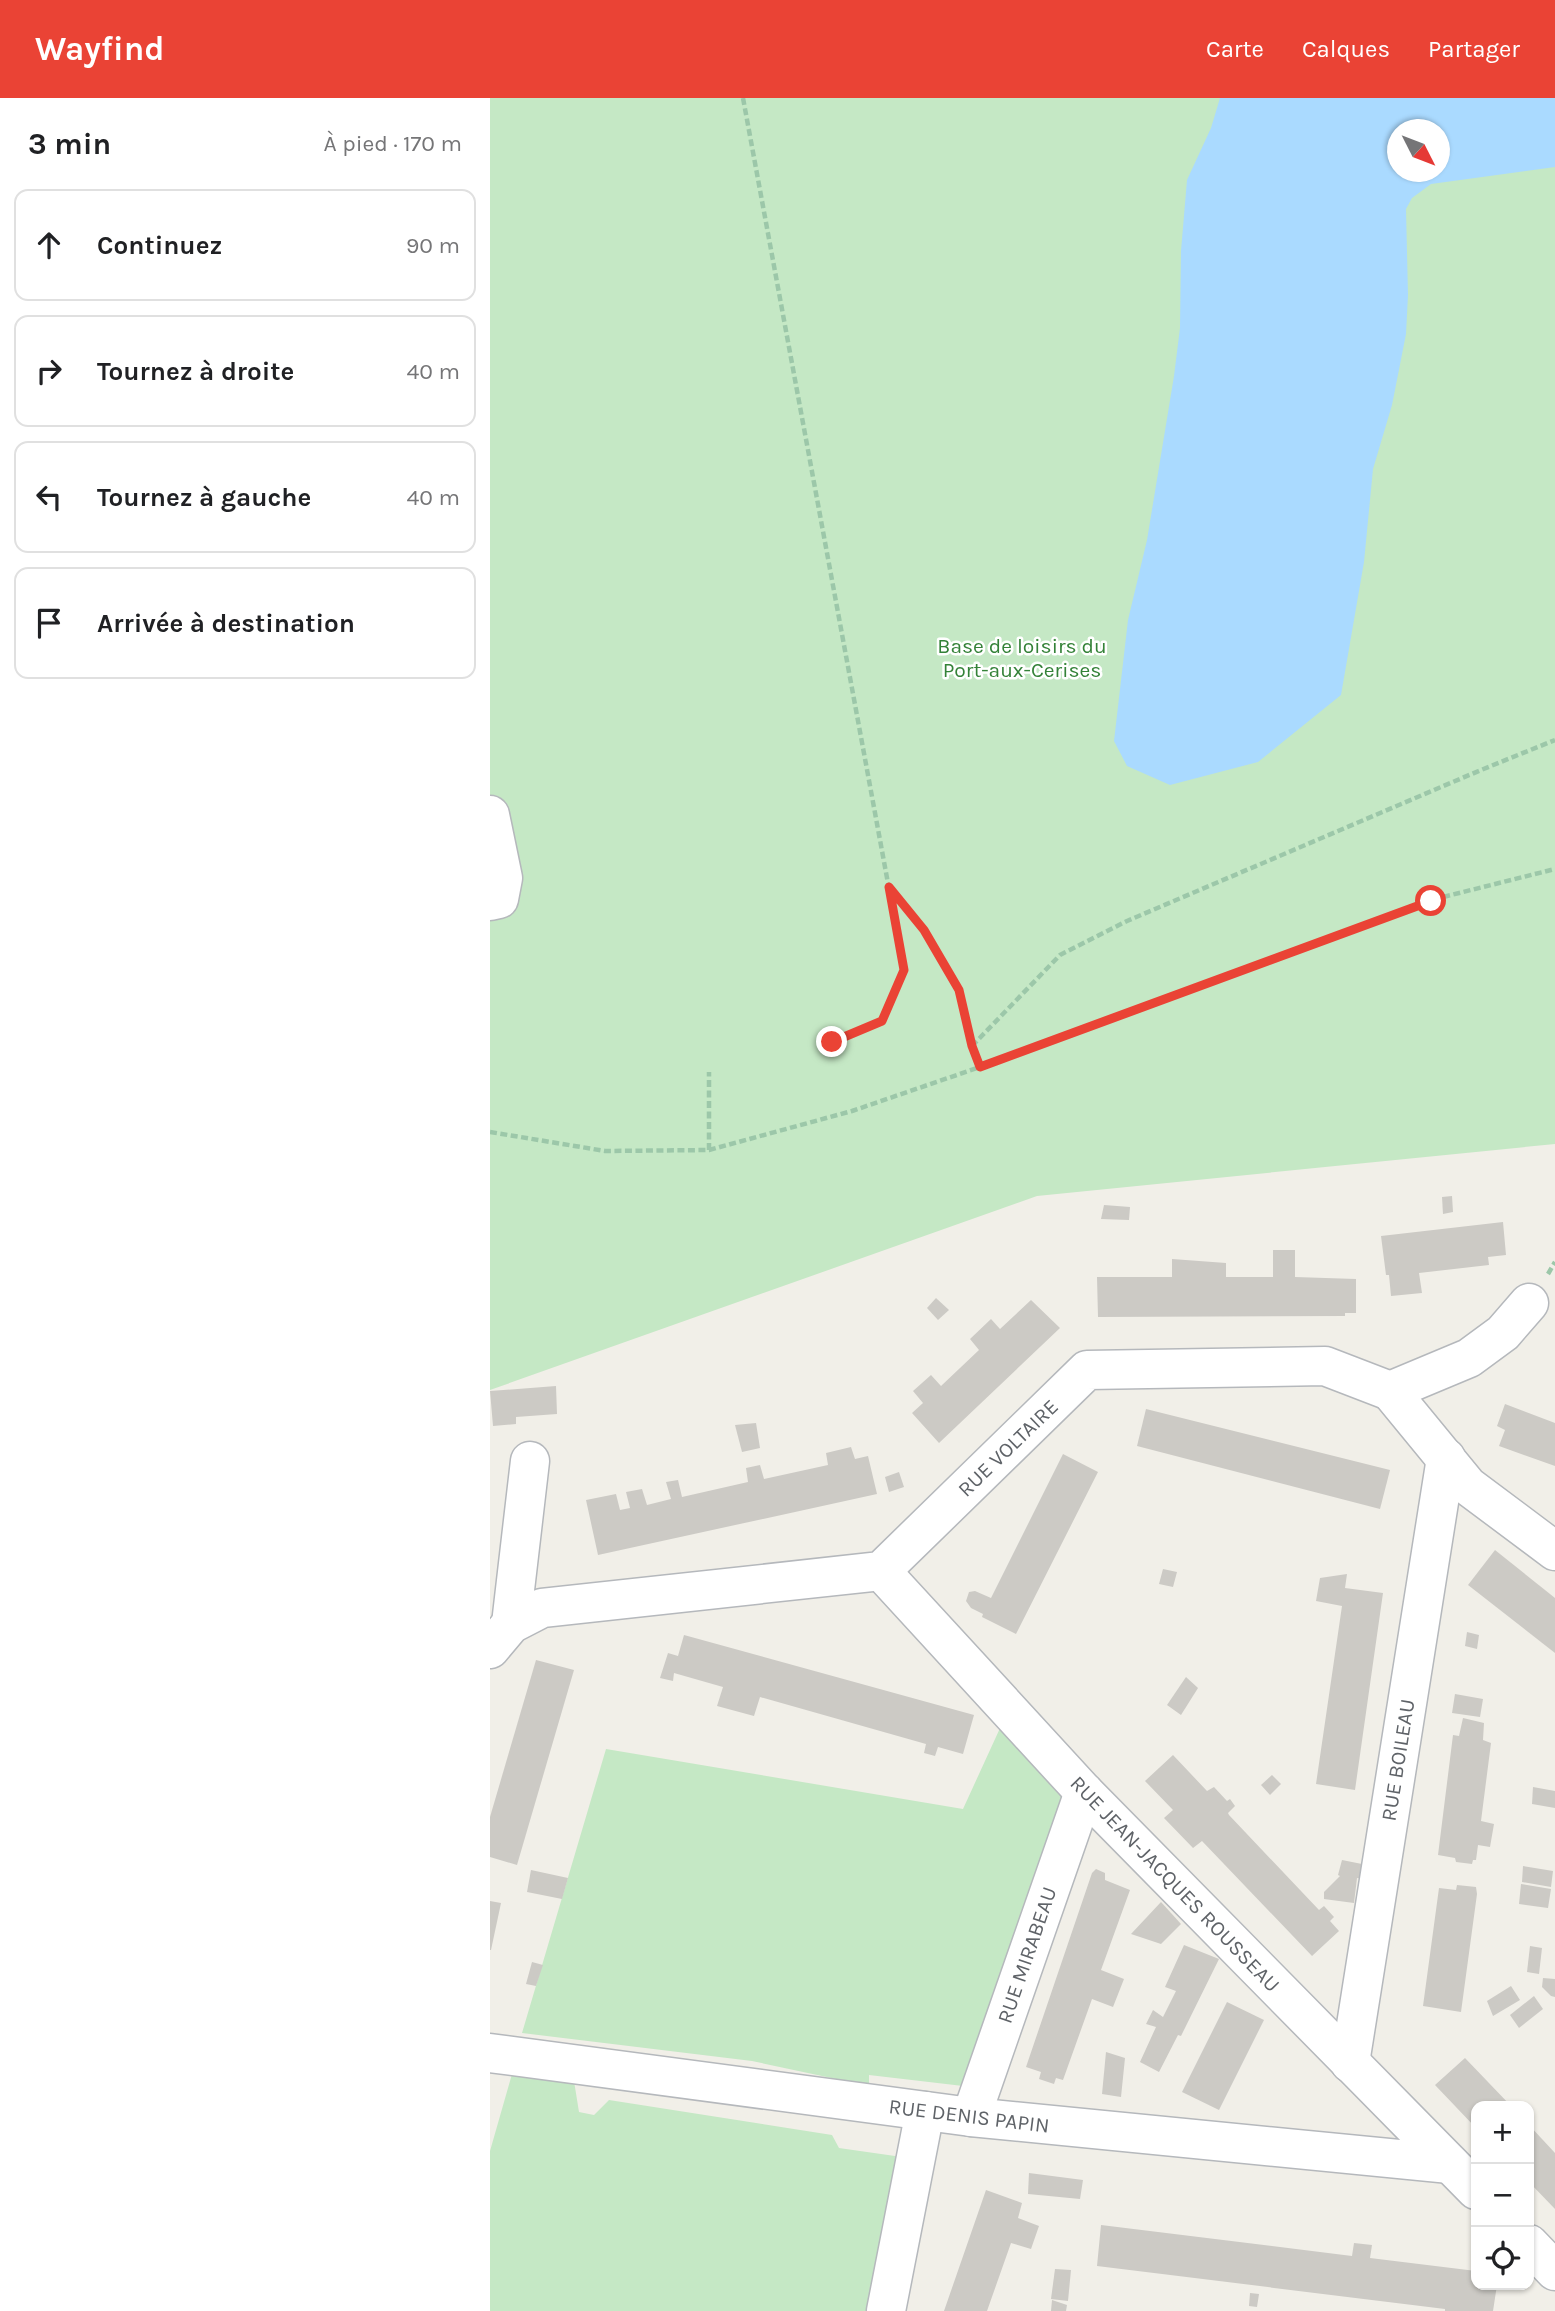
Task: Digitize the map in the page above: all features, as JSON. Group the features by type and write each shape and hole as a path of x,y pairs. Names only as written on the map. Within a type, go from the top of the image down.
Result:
{"street":[{"path":"490,815 503,878 499,899 490,901"},
{"path":"1529,1303 1503,1333 1469,1358 1390,1391 1468,1486 1555,1551"},
{"name":"RUE VOLTAIRE","path":"881,1571 1087,1370 1325,1366 1390,1391"},
{"name":"RUE BOILEAU","path":"1350,2063 1446,1458"},
{"path":"500,1637 530,1461"},
{"path":"500,1637 542,1608 881,1571"},
{"name":"RUE JEAN-JACQUES ROUSSEAU","path":"881,1571 1084,1792 1471,2185"},
{"name":"RUE MIRABEAU","path":"971,2117 1084,1792"},
{"name":"RUE DENIS PAPIN","path":"490,2053 971,2117 1450,2164"},
{"path":"886,2311 925,2111"},
{"path":"1534,2249 1555,2270"}],"path":[{"path":"743,98 904,970 882,1021 832,1042"},
{"path":"972,1046 1060,955 1139,916 1555,740"},
{"path":"490,1132 605,1151 709,1150 852,1111 980,1067 1431,901 1555,870"},
{"path":"889,887 924,930 959,990 972,1046 980,1067"},
{"path":"709,1072 709,1150"}],"green space":[{"name":"Base de loisirs du Port-aux-Cerises","path":"490,98 1555,98 1555,1144 1037,1196 490,1390"},
{"path":"1001,1726 1064,1793 963,2086 869,2075 869,2086 752,2061 522,2033 606,1749 963,1809"},
{"path":"512,2074 574,2081 579,2112 594,2115 609,2100 832,2135 839,2148 902,2157 876,2311 490,2311 490,2151"}],"water":[{"path":"1220,98 1555,98 1555,167 1450,181 1450,119 1387,119 1387,182 1446,182 1431,184 1412,198 1406,209 1406,334 1392,405 1373,469 1364,562 1341,695 1258,762 1170,785 1127,766 1114,741 1128,620 1147,540 1174,376 1180,328 1181,251 1187,180 1211,128"}],"building":[{"path":"1452,1196 1453,1212 1443,1214 1442,1197"},
{"path":"1104,1205 1130,1207 1129,1220 1101,1219"},
{"path":"1503,1222 1506,1255 1488,1257 1489,1265 1419,1273 1422,1293 1391,1296 1381,1236"},
{"path":"1273,1250 1295,1250 1295,1277 1356,1279 1356,1313 1345,1313 1345,1316 1098,1317 1097,1277 1172,1277 1172,1259 1226,1263 1226,1277 1273,1277"},
{"path":"936,1298 949,1310 938,1320 927,1308"},
{"path":"1031,1300 1060,1328 939,1443 912,1413 923,1403 913,1391 931,1375 941,1386 979,1350 970,1339 991,1319 1000,1329"},
{"path":"556,1386 557,1414 516,1417 516,1424 493,1426 490,1391"},
{"path":"1505,1404 1555,1423 1555,1466 1499,1446 1505,1430 1497,1426"},
{"path":"1146,1409 1390,1470 1380,1509 1137,1446"},
{"path":"756,1423 760,1448 742,1452 735,1425"},
{"path":"851,1447 855,1459 868,1456 877,1494 598,1555 586,1500 616,1494 620,1510 630,1508 626,1492 642,1489 647,1505 671,1499 666,1482 678,1480 682,1497 748,1482 746,1468 760,1465 764,1479 828,1465 826,1453"},
{"path":"1063,1454 1098,1472 1016,1634 982,1617 983,1614 971,1608 966,1601 969,1592 975,1591 991,1598"},
{"path":"899,1472 904,1487 889,1492 885,1477"},
{"path":"1495,1550 1555,1598 1555,1653 1468,1585"},
{"path":"1163,1569 1177,1572 1173,1587 1159,1584"},
{"path":"1347,1574 1345,1588 1383,1593 1355,1790 1316,1784 1342,1606 1316,1601 1320,1578"},
{"path":"1467,1632 1479,1635 1477,1649 1465,1646"},
{"path":"684,1635 974,1715 963,1754 938,1747 935,1756 924,1753 926,1744 760,1697 754,1716 717,1706 723,1687 674,1673 673,1681 660,1678 668,1653 678,1656"},
{"path":"536,1660 574,1670 517,1865 490,1857 490,1817"},
{"path":"1186,1677 1198,1688 1181,1715 1167,1705"},
{"path":"1455,1694 1483,1699 1480,1717 1452,1713"},
{"path":"1463,1718 1484,1723 1483,1740 1491,1743 1481,1821 1494,1824 1490,1847 1478,1845 1476,1860 1473,1860 1472,1864 1456,1862 1455,1858 1438,1855 1453,1735 1459,1736"},
{"path":"1173,1755 1207,1791 1214,1787 1227,1801 1230,1799 1235,1806 1229,1815 1319,1910 1324,1906 1334,1917 1330,1921 1339,1931 1312,1956 1202,1841 1193,1848 1164,1818 1173,1810 1145,1781"},
{"path":"1272,1775 1281,1784 1270,1795 1261,1785"},
{"path":"1533,1787 1555,1791 1555,1808 1532,1804"},
{"path":"1342,1860 1367,1865 1365,1879 1357,1878 1354,1903 1324,1899 1324,1892 1340,1876 1338,1875"},
{"path":"1523,1866 1553,1871 1551,1887 1522,1882"},
{"path":"1096,1869 1105,1873 1105,1880 1130,1890 1101,1970 1124,1979 1113,2007 1092,1999 1063,2080 1056,2078 1054,2084 1039,2079 1041,2072 1026,2067 1092,1873"},
{"path":"531,1870 568,1878 562,1899 527,1892"},
{"path":"1521,1884 1551,1889 1548,1908 1519,1904"},
{"path":"1457,1885 1476,1887 1477,1894 1461,2012 1423,2006 1439,1888 1456,1890"},
{"path":"490,1901 501,1903 491,1950 490,1950"},
{"path":"1161,1902 1181,1924 1161,1944 1131,1934"},
{"path":"1184,1945 1219,1959 1181,2036 1178,2035 1159,2072 1140,2062 1156,2027 1146,2024 1153,2010 1163,2017 1176,1991 1165,1987"},
{"path":"1530,1946 1542,1948 1539,1974 1527,1972"},
{"path":"532,1962 543,1965 536,1986 526,1984"},
{"path":"1543,1978 1555,1979 1555,1997 1542,1987"},
{"path":"1511,1986 1520,2000 1493,2016 1487,2001"},
{"path":"1534,1996 1543,2009 1519,2028 1510,2015"},
{"path":"1227,2002 1264,2020 1219,2110 1182,2092"},
{"path":"1106,2052 1125,2058 1121,2097 1102,2094"},
{"path":"1465,2058 1506,2101 1471,2101 1471,2123 1435,2085"},
{"path":"1534,2130 1555,2153 1555,2209 1534,2187"},
{"path":"1029,2173 1083,2180 1080,2199 1028,2194"},
{"path":"986,2190 1022,2203 1018,2218 1039,2226 1031,2249 1011,2243 987,2311 944,2311"},
{"path":"1101,2225 1352,2256 1354,2243 1372,2245 1370,2258 1471,2270 1471,2290 1496,2290 1493,2311 1445,2311 1097,2266"},
{"path":"1055,2269 1071,2270 1068,2301 1051,2299"},
{"path":"1250,2293 1259,2294 1257,2307 1249,2306"},
{"path":"1052,2300 1067,2305 1066,2311 1051,2311"}],"route":[{"path":"832,1042 882,1021 904,970 889,887 924,930 959,990 972,1046 980,1067 1431,901"}]}
